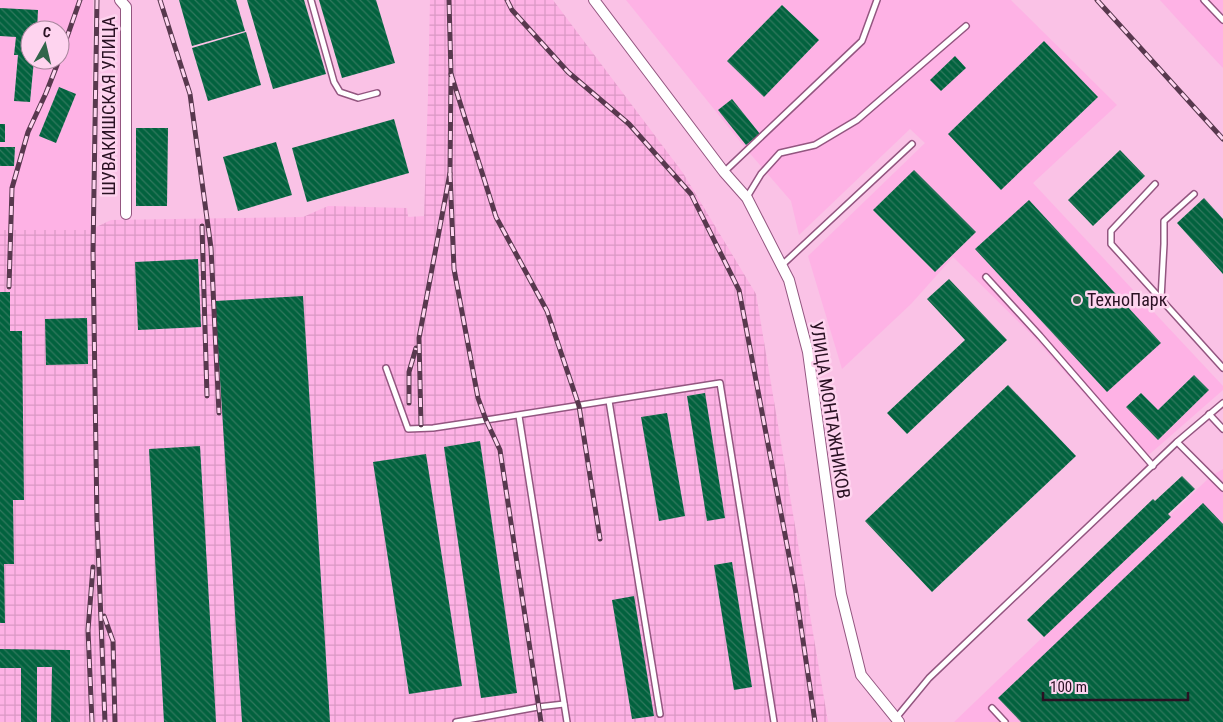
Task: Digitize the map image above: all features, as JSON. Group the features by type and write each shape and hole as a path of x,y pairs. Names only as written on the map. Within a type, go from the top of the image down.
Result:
{"street":[{"name":"ШУВАКИШСКАЯ УЛИЦА","path":"120,0 126,7 126,214"},
{"name":"УЛИЦА МОНТАЖНИКОВ","path":"598,1 724,172 746,198 789,280 808,352 842,594 862,676 898,720"}],"lane":[{"path":"311,0 334,82 340,92 358,98 377,93"},
{"path":"724,172 862,41 877,0"},
{"path":"1204,0 1223,20"},
{"path":"746,198 761,174 780,153 815,144 857,120 966,26"},
{"path":"780,266 912,144"},
{"path":"1155,184 1111,231 1111,244 1223,368"},
{"path":"1161,299 1164,221 1194,194"},
{"path":"986,277 1153,466"},
{"path":"386,368 408,429 432,428 519,416 720,383 774,722"},
{"path":"609,401 660,714"},
{"path":"898,720 928,678 1177,442 1223,403"},
{"path":"1209,414 1223,429"},
{"path":"519,416 567,722"},
{"path":"1177,442 1223,488"},
{"path":"456,722 564,704"},
{"path":"992,708 1004,722"}],"shaded area":[{"path":"0,0 93,0 90,230 0,230"},
{"path":"430,0 553,0 683,173 756,294 828,722 0,722 0,230 90,230 111,220 303,217 328,206 407,208 408,217 424,216"},
{"path":"626,0 1011,0 1117,105 1033,183 1223,386 1223,390 1143,460 1031,334 953,257 911,304 842,369 808,256 925,143 910,129 799,235 791,201 747,150"},
{"path":"1160,0 1223,0 1223,68 1179,21"},
{"path":"1223,469 1223,722 954,722 1211,476"}],"building":[{"path":"179,0 236,0 245,31 192,46"},
{"path":"247,0 304,0 326,74 273,89"},
{"path":"319,0 376,0 395,63 342,78"},
{"path":"782,5 819,40 764,97 727,61"},
{"path":"0,8 38,10 38,20 20,20 20,70 33,70 30,102 14,101 18,55 14,55 16,37 0,36"},
{"path":"246,32 261,85 208,101 192,48"},
{"path":"1044,41 1098,97 1001,190 948,134"},
{"path":"955,56 966,68 941,91 930,80"},
{"path":"59,87 76,94 56,143 39,136"},
{"path":"732,99 760,134 746,145 718,110"},
{"path":"394,119 409,173 307,202 292,148"},
{"path":"0,124 5,124 5,142 0,142"},
{"path":"136,128 168,128 167,206 136,206"},
{"path":"276,142 292,195 238,211 223,157"},
{"path":"0,147 15,147 14,166 0,166"},
{"path":"1120,150 1145,176 1093,226 1068,200"},
{"path":"914,170 976,232 935,272 873,210"},
{"path":"1204,198 1223,219 1223,274 1177,223"},
{"path":"1029,200 1161,343 1107,392 975,249"},
{"path":"198,259 201,327 138,330 135,262"},
{"path":"949,279 1007,340 907,434 887,413 965,340 927,299"},
{"path":"0,292 10,292 10,331 22,331 24,500 13,500 14,564 4,564 5,623 0,623"},
{"path":"303,296 330,722 242,722 215,301"},
{"path":"87,318 88,364 46,365 45,319"},
{"path":"1194,375 1209,390 1158,440 1126,407 1141,393 1158,410"},
{"path":"1008,385 1076,456 932,592 865,521"},
{"path":"705,393 725,518 707,521 687,396"},
{"path":"667,413 685,516 659,521 641,417"},
{"path":"480,441 517,693 481,698 444,447"},
{"path":"200,446 216,722 164,722 149,449"},
{"path":"426,454 462,686 409,694 373,462"},
{"path":"1182,476 1195,489 1168,514 1171,517 1044,637 1027,620 1153,499 1155,501"},
{"path":"1203,503 1223,524 1223,722 1021,722 998,698"},
{"path":"732,562 752,687 734,690 714,565"},
{"path":"634,596 654,716 632,719 612,600"},
{"path":"0,649 70,650 70,722 51,722 52,667 37,667 37,722 21,722 21,668 0,668"}],"railway":[{"path":"70,28 80,0"},
{"path":"97,0 93,252 97,520 105,722"},
{"path":"160,0 190,94 211,248 219,413"},
{"path":"421,425 419,338 450,173 451,74 449,0"},
{"path":"507,0 512,10 568,72 629,124 691,194 739,290 796,593 815,722"},
{"path":"1097,0 1223,139"},
{"path":"9,287 12,188 28,132 55,70"},
{"path":"451,74 496,217 547,311 579,406 600,539"},
{"path":"450,173 454,269 478,398 500,450 541,722"},
{"path":"202,226 207,396"},
{"path":"409,403 409,372 416,348"},
{"path":"92,722 88,630 93,567"},
{"path":"104,616 113,641 115,722"}],"place":[{"name":"ТехноПарк","path":"1077,300"}]}
